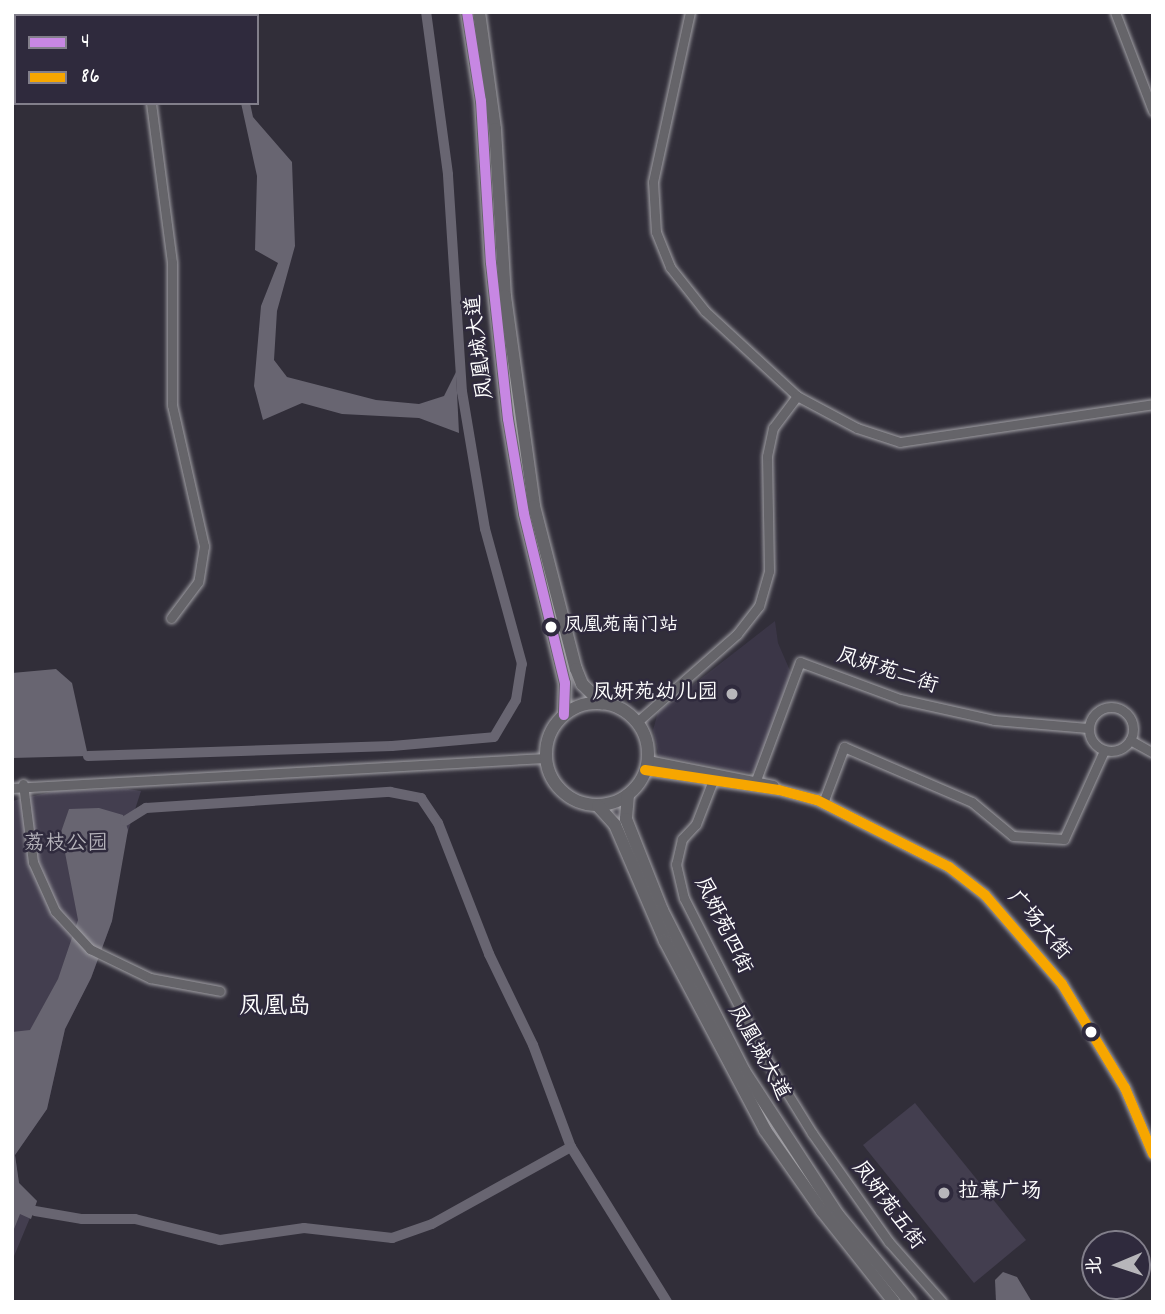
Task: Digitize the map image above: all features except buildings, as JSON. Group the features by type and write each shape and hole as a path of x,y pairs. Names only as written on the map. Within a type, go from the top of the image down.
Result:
{"main road":[{"name":"凤凰城大道","path":"467,12 481,101 491,263 508,419 533,554 565,683 564,715"},
{"name":"凤凰城大道","path":"479,12 495,129 505,296 534,506 576,669 582,684 602,703"},
{"path":"602,703 622,709 637,722 646,740 646,765 628,795 598,806 572,799 557,786 546,758 552,730 564,715 582,705 602,703"},
{"name":"凤凰城大道","path":"628,795 626,819 648,877 744,1071 831,1206 910,1302"},
{"name":"凤凰城大道","path":"598,806 615,825 664,941 765,1130 822,1212 894,1302"}],"street":[{"path":"690,12 653,182 656,232 670,267 705,312 797,397 856,428 900,442 1153,404"},
{"path":"1115,12 1153,111"},
{"path":"151,105 172,263 172,405 204,546 198,582 171,618"},
{"path":"637,722 737,634 759,606 769,571 767,456 773,428 797,397"},
{"name":"凤妍苑二街","path":"756,780 800,662 900,699 994,720 1088,728"},
{"path":"1113,707 1131,719 1130,740 1119,750 1104,751 1093,742 1088,728 1099,710 1113,707"},
{"path":"1130,740 1153,753"},
{"path":"823,803 844,747 972,802 1013,836 1064,839 1104,751"},
{"path":"12,788 23,784 546,758"},
{"name":"广场大街","path":"646,765 779,790 823,803 907,843 985,895 1062,984 1125,1088 1152,1152"},
{"name":"广场大街","path":"714,777 756,780 779,790"},
{"name":"凤妍苑四街","path":"714,777 696,824 682,839 676,864 684,898 763,1054 808,1127"},
{"path":"23,784 33,862 55,911 90,949 150,978 220,991"},
{"name":"凤妍苑五街","path":"808,1127 889,1242 942,1302"}],"shaded area":[{"path":"241,105 250,105 253,117 292,162 295,246 277,311 274,360 287,377 376,400 419,404 444,396 456,372 459,433 419,418 342,414 302,403 263,420 254,386 261,306 278,263 255,250 257,176"},
{"name":"凤妍苑幼儿园","path":"775,621 778,643 791,673 756,771 748,773 659,756 653,730 658,712"},
{"path":"56,669 72,683 88,756 12,758 12,673"},
{"path":"99,808 123,815 128,830 112,921 91,978 65,1029 47,1109 15,1155 19,1183 37,1201 31,1219 20,1214 12,1234 12,1032 30,1030 58,979 78,920 61,832 69,809"},
{"path":"1003,1272 1017,1277 1032,1302 996,1302 995,1280"}],"green space":[{"name":"荔枝公园","path":"55,791 141,791 120,856 112,921 91,978 65,1029 47,1109 15,1155 19,1183 37,1201 12,1261 12,801"},
{"name":"拉幕广场","path":"915,1103 1026,1240 974,1283 863,1145"}],"waterway":[{"path":"88,756 392,746 494,737 516,700 522,664 485,529 462,392 448,174 426,12"},
{"path":"125,821 146,808 390,792 421,798 438,823 489,954 533,1045 571,1147 667,1302"},
{"path":"35,1211 82,1219 135,1219 220,1240 304,1228 392,1238 432,1224 571,1147"}],"transit line":[{"name":"4","path":"467,12 481,101 491,263 508,419 524,514 565,683 564,715"},
{"name":"86","path":"645,770 779,790 817,800 949,867 985,895 1062,984 1125,1088 1153,1154"}],"place":[{"name":"凤凰苑南门站","path":"551,627"},
{"name":"凤妍苑幼儿园","path":"732,694"},
{"name":"拉幕广场","path":"944,1193"}],"district":[{"name":"凤凰岛","path":"275,1009"}]}
